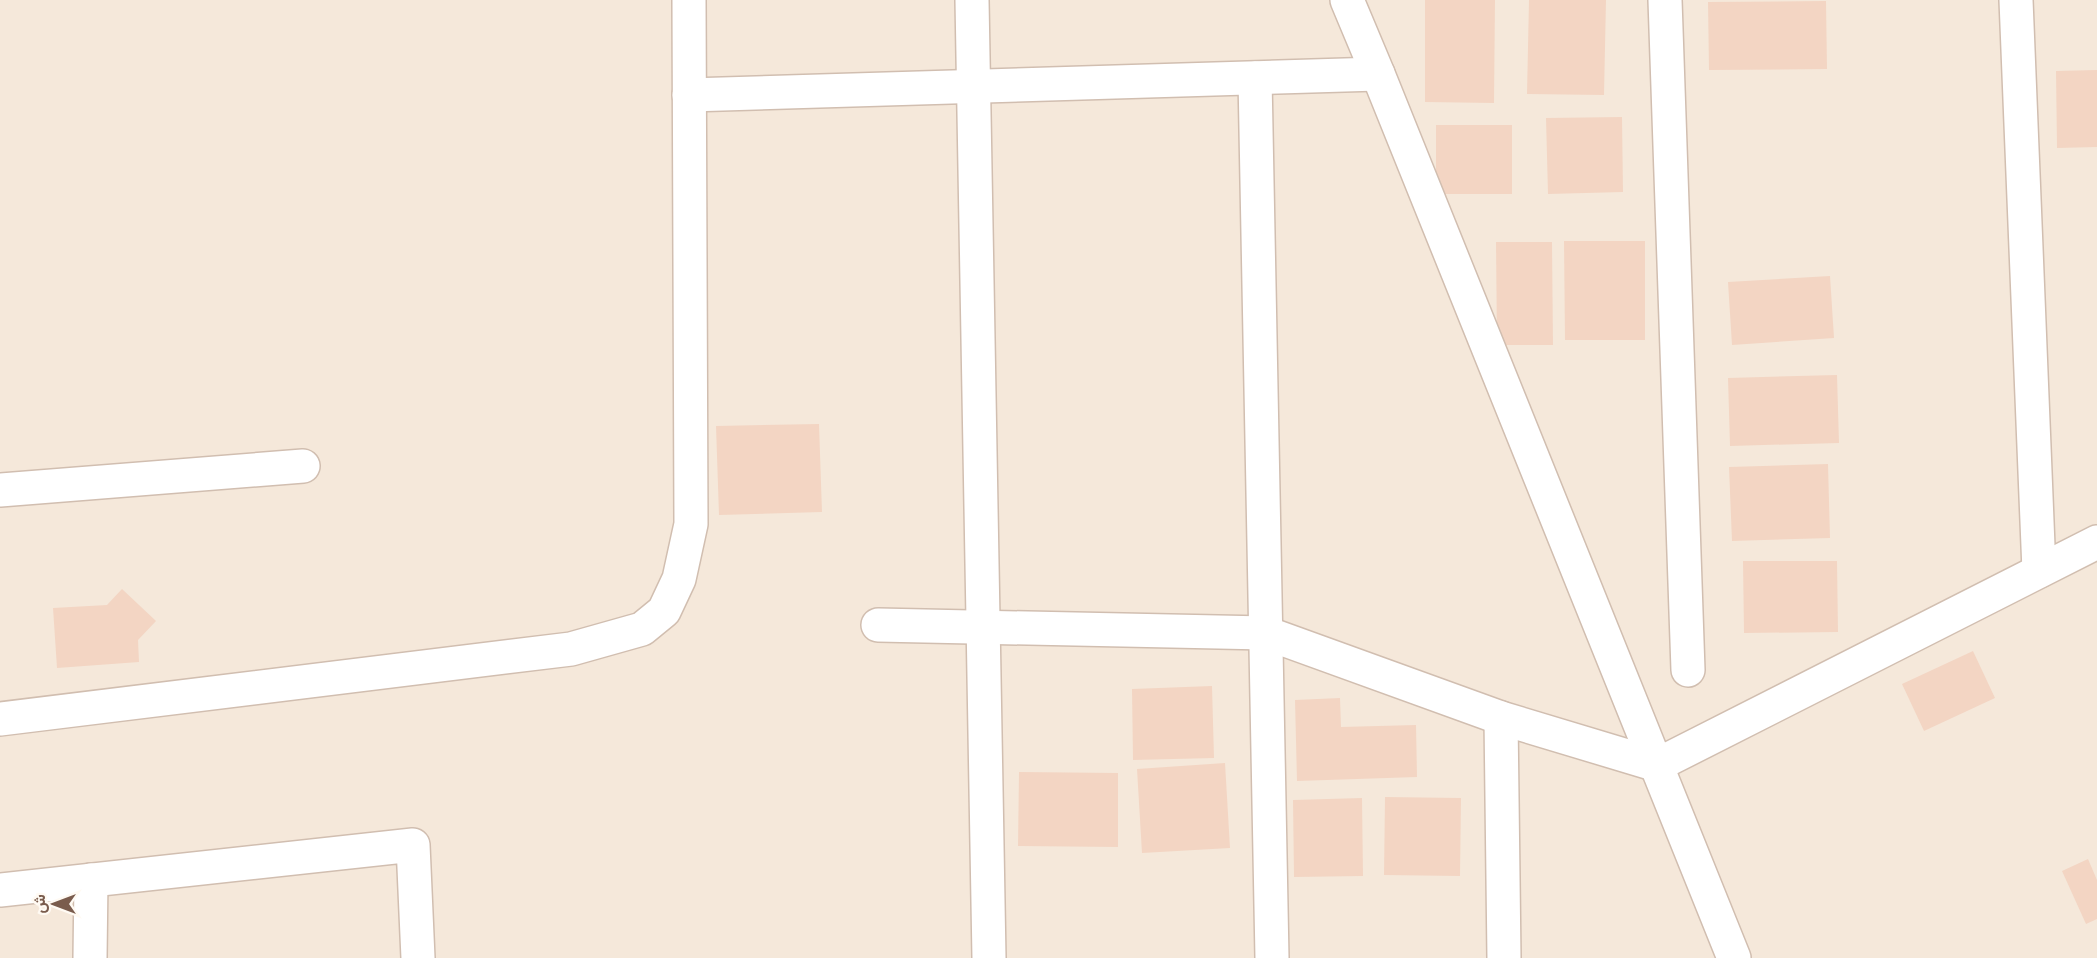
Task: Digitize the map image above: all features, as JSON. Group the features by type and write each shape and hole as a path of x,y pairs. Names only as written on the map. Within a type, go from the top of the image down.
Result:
{"street":[{"path":"0,719 571,649 642,629 664,611 679,579 691,524 689,0"},
{"path":"972,0 989,958"},
{"path":"1347,0 1734,958"},
{"path":"1665,0 1688,670"},
{"path":"2016,0 2039,571"},
{"path":"689,95 1378,74"},
{"path":"1255,78 1272,958"},
{"path":"0,490 303,465"},
{"path":"878,626 1266,633 1501,718 1657,765 2097,542"},
{"path":"1501,718 1504,958"},
{"path":"0,890 413,845 418,958"},
{"path":"90,958 91,880"}],"shaded area":[{"path":"0,0 2097,0 2097,958 0,958"}],"building":[{"path":"1425,0 1495,0 1494,103 1425,102"},
{"path":"1529,0 1606,0 1604,95 1527,94"},
{"path":"1826,1 1827,69 1709,70 1708,2"},
{"path":"2097,70 2097,147 2057,148 2056,71"},
{"path":"1622,117 1623,192 1548,194 1546,118"},
{"path":"1436,125 1512,125 1512,194 1436,194"},
{"path":"1564,241 1645,241 1645,340 1565,340"},
{"path":"1496,242 1552,242 1553,345 1497,345"},
{"path":"1830,276 1834,338 1732,345 1728,282"},
{"path":"1837,375 1839,443 1730,446 1728,378"},
{"path":"819,424 822,512 719,515 716,426"},
{"path":"1828,464 1830,538 1732,541 1729,467"},
{"path":"1743,561 1837,561 1838,632 1744,633"},
{"path":"122,589 156,621 138,640 139,662 57,668 53,608 107,605"},
{"path":"1973,651 1995,698 1924,731 1902,684"},
{"path":"1212,686 1214,758 1133,760 1132,689"},
{"path":"1340,698 1341,727 1416,725 1417,777 1297,781 1295,700"},
{"path":"1225,763 1230,848 1142,853 1137,769"},
{"path":"1019,772 1118,773 1118,847 1018,846"},
{"path":"1385,797 1461,798 1460,876 1384,875"},
{"path":"1362,798 1363,876 1294,877 1293,800"},
{"path":"2088,859 2097,880 2097,919 2086,924 2062,871"}]}
